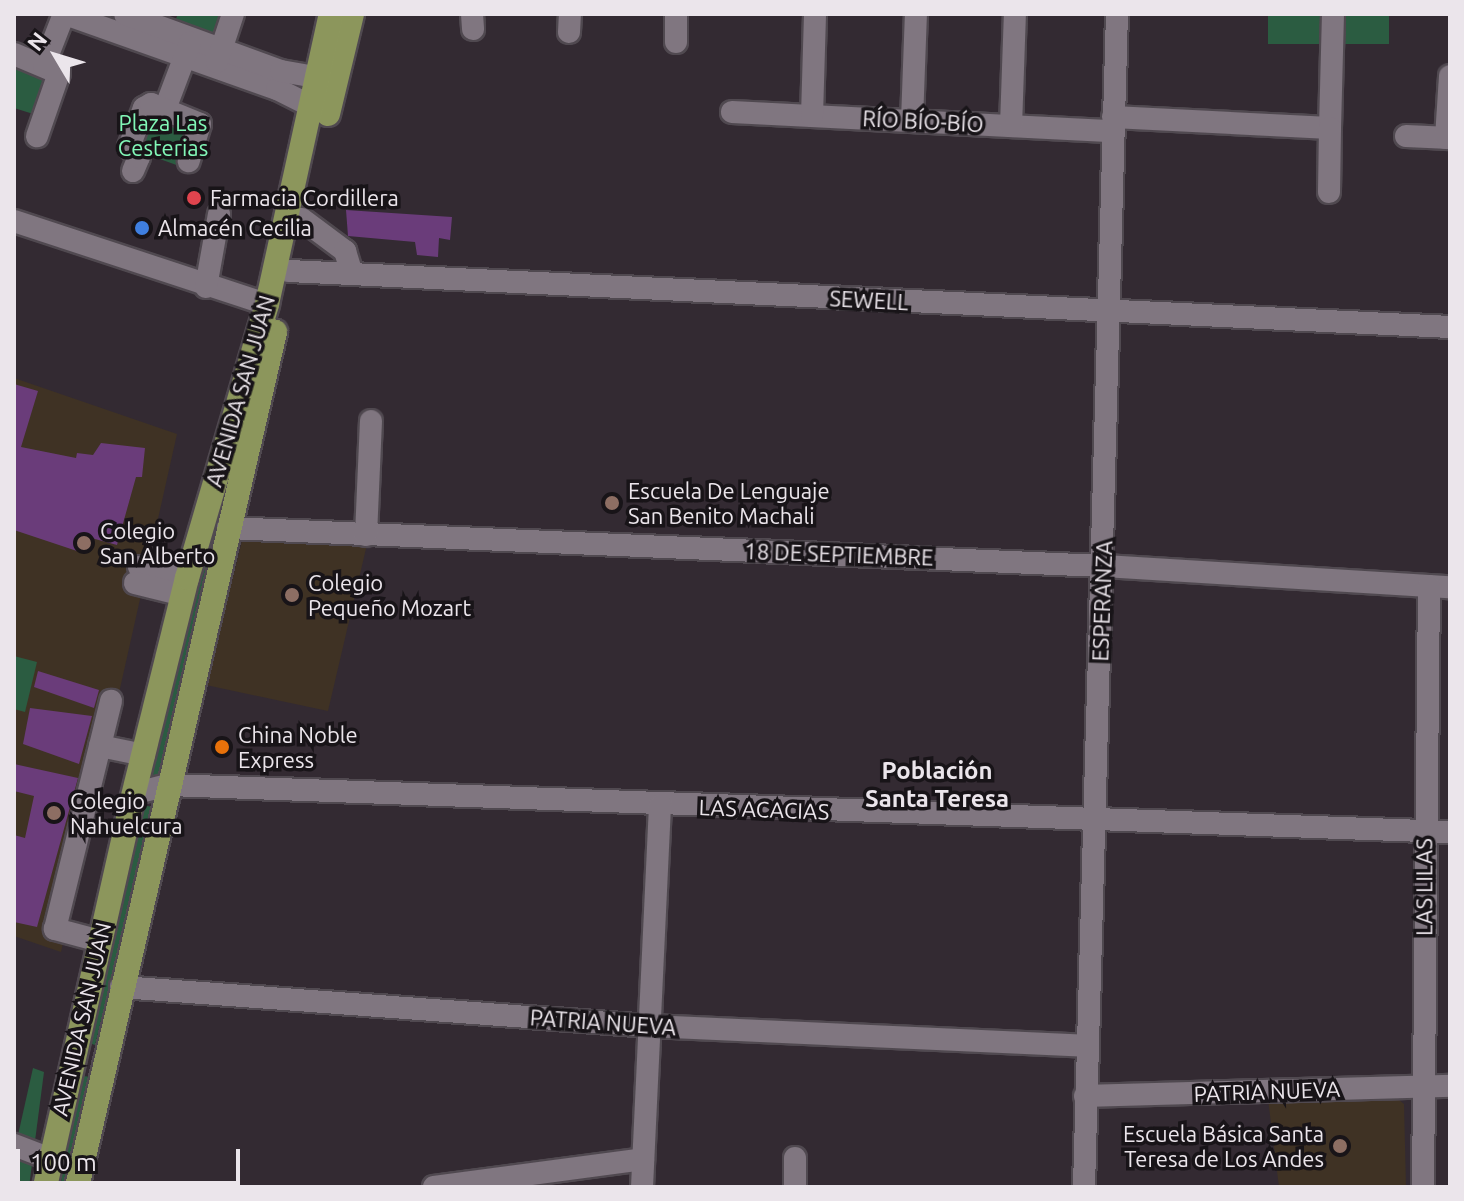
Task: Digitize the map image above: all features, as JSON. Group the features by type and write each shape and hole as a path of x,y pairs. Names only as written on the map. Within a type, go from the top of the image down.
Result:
{"main road":[{"name":"AVENIDA SAN JUAN","path":"77,1187 228,528 232,461 313,107 331,14"},
{"name":"AVENIDA SAN JUAN","path":"45,1187 48,1158 185,587 232,461 289,271 352,14"},
{"path":"79,1035 83,1048 95,1052 112,1029"}],"street":[{"path":"125,14 313,107"},
{"path":"218,58 233,14"},
{"path":"676,14 676,42"},
{"path":"812,116 815,14"},
{"path":"912,121 916,14"},
{"path":"1011,126 1015,14"},
{"name":"ESPERANZA","path":"1084,1187 1111,313 1117,14"},
{"path":"1329,192 1333,14"},
{"path":"44,65 70,15 178,38"},
{"path":"165,109 178,38"},
{"path":"14,54 44,65 59,78 37,136"},
{"path":"218,58 319,78"},
{"path":"1406,136 1448,138 1450,76"},
{"path":"133,171 139,157 129,147 144,108 151,104 200,124 189,161"},
{"name":"RÍO BÍO-BÍO","path":"732,112 1011,126 1113,124 1330,128"},
{"path":"206,287 219,214"},
{"path":"302,219 345,251 352,274"},
{"path":"14,221 206,287 267,304"},
{"name":"SEWELL","path":"289,271 1450,327"},
{"path":"366,535 371,421"},
{"name":"18 DE SEPTIEMBRE","path":"228,528 1103,566 1439,586"},
{"path":"137,575 185,587"},
{"name":"LAS LILAS","path":"1423,1187 1425,831 1439,586"},
{"path":"100,941 55,929 111,701"},
{"path":"100,746 144,755"},
{"name":"LAS ACACIAS","path":"132,800 136,793 169,785 1450,832"},
{"path":"642,1187 660,805"},
{"name":"PATRIA NUEVA","path":"121,987 650,1026 1086,1046"},
{"name":"PATRIA NUEVA","path":"1085,1096 1450,1086"},
{"path":"14,1145 48,1158"},
{"path":"795,1158 795,1187"},
{"path":"434,1187 643,1159"}],"shaded area":[{"name":"Colegio San Alberto","path":"14,378 177,434 61,952 14,936"},
{"name":"Colegio Pequeño Mozart","path":"259,535 368,540 328,711 206,685 242,541"},
{"name":"Escuela Básica Santa Teresa de Los Andes","path":"1394,1096 1404,1104 1406,1187 1279,1187 1268,1099"}],"green space":[{"path":"178,14 231,14 221,43 173,26"},
{"path":"1268,14 1389,14 1389,44 1268,44"},
{"path":"14,56 53,69 43,117 14,108"},
{"name":"Plaza Las Cesterias","path":"147,111 193,121 182,167 132,149"},
{"path":"225,486 160,778 148,775 214,489"},
{"path":"14,656 37,662 25,712 14,709"},
{"path":"140,805 154,807 95,1045 89,1043"},
{"path":"33,1068 44,1072 29,1187 14,1187 14,1153"},
{"path":"76,1075 91,1077 75,1187 60,1187"}],"building":[{"path":"346,210 452,217 450,240 439,238 438,257 417,255 415,242 348,236"},
{"path":"14,384 38,391 21,447 76,458 77,453 93,455 101,443 145,448 142,477 136,477 117,545 84,536 80,552 14,530"},
{"path":"38,671 99,690 94,708 34,687"},
{"path":"30,708 92,716 79,764 23,744"},
{"path":"14,764 78,778 37,927 14,922 14,835 25,838 34,796 14,791"}],"place":[{"name":"Farmacia Cordillera","path":"194,198"},
{"name":"Almacén Cecilia","path":"142,228"},
{"name":"Escuela De Lenguaje San Benito Machali","path":"612,503"},
{"name":"Colegio San Alberto","path":"84,543"},
{"name":"Colegio Pequeño Mozart","path":"292,595"},
{"name":"China Noble Express","path":"222,747"},
{"name":"Colegio Nahuelcura","path":"54,813"},
{"name":"Escuela Básica Santa Teresa de Los Andes","path":"1340,1146"}],"district":[{"name":"Población Santa Teresa","path":"937,785"}]}
